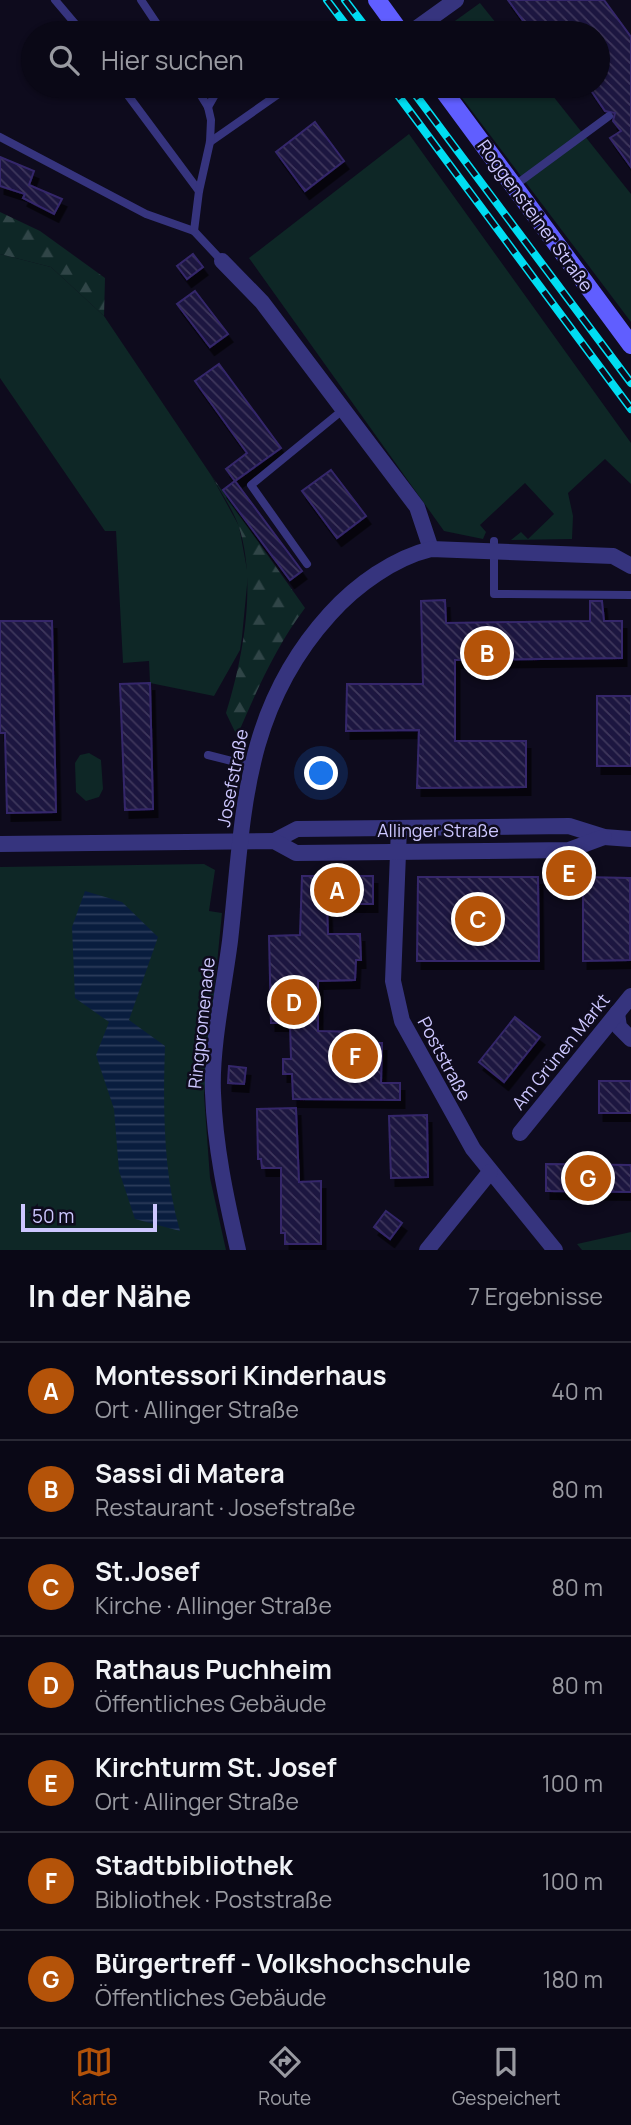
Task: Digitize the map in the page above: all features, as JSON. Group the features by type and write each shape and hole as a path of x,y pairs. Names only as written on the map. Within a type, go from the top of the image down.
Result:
{"street":[{"path":"377,0 392,21"},
{"path":"427,21 456,0"},
{"name":"Roggensteiner Straße","path":"449,98 631,345"},
{"path":"222,261 262,302 345,408 417,507 432,549"},
{"name":"Josefstraße","path":"240,840 258,736 278,689 325,620 343,600 373,576 419,552 494,546 613,556 631,566"},
{"name":"Allinger Straße","path":"274,841 296,829 569,826 604,837 631,839"},
{"name":"Poststraße","path":"398,828 393,981 402,1021 459,1127 490,1172 555,1250"},
{"name":"Allinger Straße","path":"0,845 240,840 274,841 296,853 569,850 604,837"},
{"name":"Ringpromenade","path":"238,1250 222,1180 213,1092 240,840"},
{"name":"Am Grünen Markt","path":"520,1133 631,996"},
{"path":"617,1013 619,1027 631,1038"},
{"path":"427,1250 490,1172"}],"lane":[{"path":"55,0 73,21"},
{"path":"144,2 156,21"},
{"path":"130,98 199,191"},
{"path":"194,232 199,191 210,142 211,120 202,98"},
{"path":"208,107 213,98"},
{"path":"210,142 273,98"},
{"path":"514,186 609,116"},
{"path":"0,136 146,214 194,232 222,261"},
{"path":"307,564 251,485 345,408"},
{"path":"494,546 494,594 631,595"},
{"path":"208,755 251,766"}],"green space":[{"path":"480,3 494,21 455,21"},
{"path":"462,98 555,98 631,194 631,322"},
{"path":"409,134 631,443 631,484 605,459 568,493 573,516 572,539 511,540 521,532 528,539 554,514 525,483 480,525 486,532 483,539 444,531 249,258"},
{"path":"0,212 40,231 105,278 104,316 51,267 0,254"},
{"path":"0,254 51,267 104,316 211,475 239,526 248,575 242,637 240,650 214,696 150,683 149,661 123,663 116,531 105,531 0,378"},
{"path":"211,475 305,608 259,686 237,736 226,713 238,669 246,621 247,572 239,527"},
{"path":"89,753 101,760 103,789 99,797 86,801 76,792 75,763 80,755"},
{"path":"204,864 215,870 209,911 222,913 204,1095 210,1178 226,1250 0,1250 0,867"},
{"path":"631,1232 631,1250 582,1250 577,1244"}],"water":[{"path":"85,891 122,902 158,937 129,1020 165,1046 164,1116 167,1163 180,1231 135,1219 119,1171 114,1109 96,1055 109,1022 75,998 72,927"}],"building":[{"path":"508,0 604,0 631,37 631,167 610,138 621,131 613,121 615,113 605,111 596,98 610,98 610,21 523,21"},
{"path":"315,122 344,161 305,191 276,152"},
{"path":"0,157 34,171 29,185 62,199 54,214 23,198 25,194 0,186"},
{"path":"193,254 203,267 187,279 177,266"},
{"path":"195,291 228,334 210,347 177,304"},
{"path":"219,364 281,448 235,481 226,469 247,453 195,381"},
{"path":"331,470 366,516 337,538 302,491"},
{"path":"235,481 302,571 290,580 223,490"},
{"path":"445,600 446,623 590,621 590,601 602,601 604,621 622,621 622,658 455,660 455,741 526,741 526,787 417,788 419,730 346,731 347,684 423,684 421,601"},
{"path":"0,621 52,621 56,812 7,813 5,733 0,733"},
{"path":"150,683 153,809 125,810 120,684"},
{"path":"597,696 631,696 631,766 597,766"},
{"path":"302,876 373,876 373,904 327,904 328,934 360,934 361,960 356,960 355,980 318,981 318,1031 366,1032 365,1043 382,1043 381,1083 400,1083 400,1100 293,1099 292,1074 283,1074 283,1059 291,1059 290,1023 271,1023 269,936 300,935"},
{"path":"418,877 538,877 539,961 417,961"},
{"path":"583,877 630,878 630,960 583,961"},
{"path":"515,1017 540,1037 504,1082 479,1062"},
{"path":"229,1066 246,1068 244,1084 228,1083"},
{"path":"599,1081 631,1081 631,1113 599,1113"},
{"path":"296,1108 299,1182 321,1181 321,1244 285,1244 285,1233 281,1233 281,1168 262,1168 261,1159 258,1159 257,1109"},
{"path":"427,1115 428,1177 391,1178 389,1116"},
{"path":"546,1164 631,1165 631,1192 546,1191"},
{"path":"386,1211 402,1223 390,1239 374,1227"}],"railway":[{"path":"327,0 343,21"},
{"path":"345,0 361,21"},
{"path":"400,98 631,409"},
{"path":"418,98 631,383"}],"place":[{"name":"Sassi di Matera","path":"487,653"},
{"name":"Kirchturm St. Josef","path":"569,873"},
{"name":"Montessori Kinderhaus","path":"337,890"},
{"name":"St.Josef","path":"478,919"},
{"name":"Rathaus Puchheim","path":"294,1002"},
{"name":"Stadtbibliothek","path":"355,1056"},
{"name":"Bürgertreff - Volkshochschule","path":"588,1178"}]}
